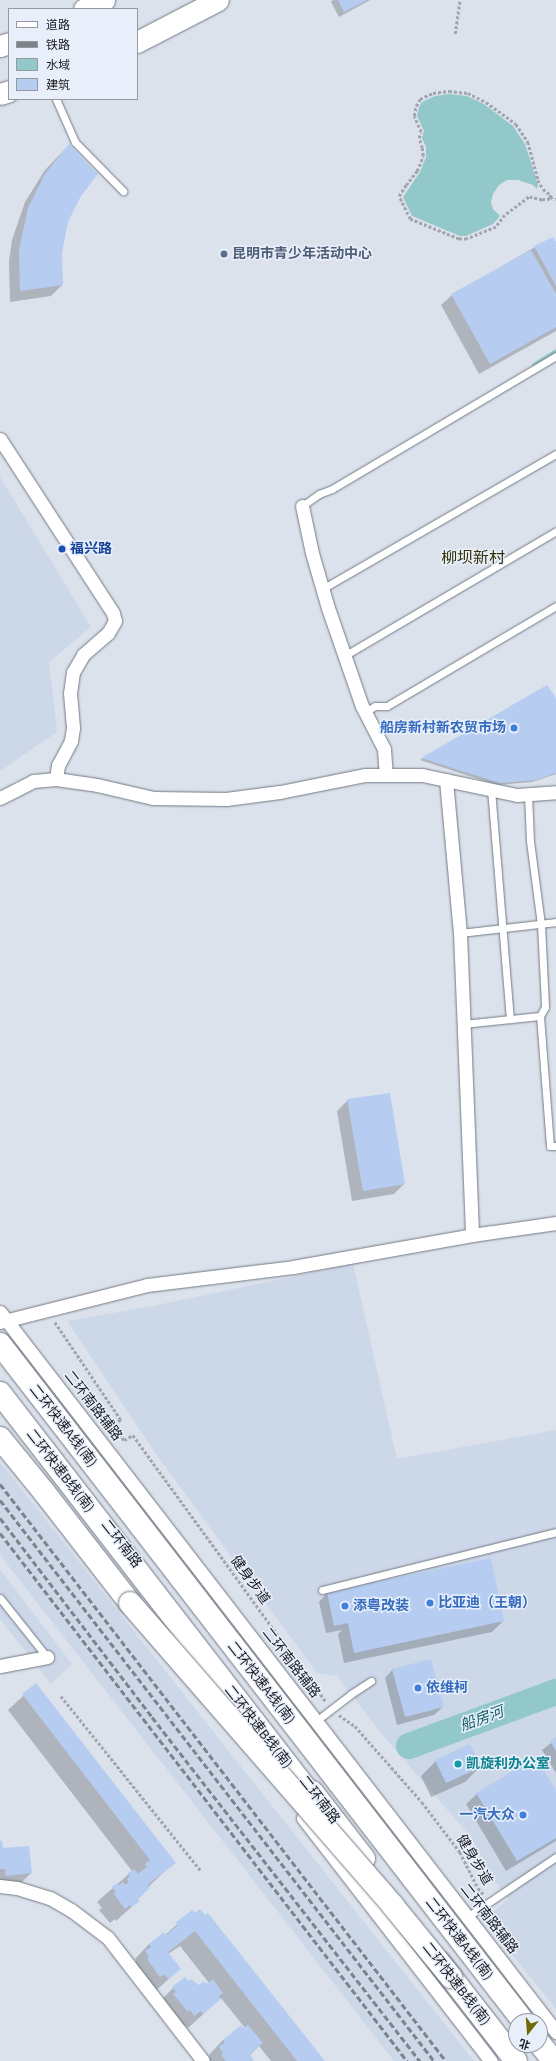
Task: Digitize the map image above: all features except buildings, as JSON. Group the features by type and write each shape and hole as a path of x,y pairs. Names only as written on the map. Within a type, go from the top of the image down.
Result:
{"highway":[{"name":"二环快速A线(南)","path":"0,1344 517,2013"},
{"name":"二环快速B线(南)","path":"0,1393 516,2061"},
{"path":"0,1438 152,1630 388,1901 451,1977"},
{"path":"547,2053 554,2061"}],"main road":[{"path":"86,8 104,0"},
{"path":"138,41 218,0"},
{"name":"二环南路","path":"0,1351 511,2013"},
{"name":"二环南路","path":"0,1387 520,2061"}],"street":[{"path":"0,439 113,613 115,621 108,633 83,655 73,672 70,693 73,728 70,741 58,765 56,779"},
{"path":"302,506 312,553 322,589 344,656 365,712 384,750 386,775"},
{"path":"0,798 33,781 56,779 97,785 153,798 219,799 280,792 366,775 422,775 517,795 556,792"},
{"path":"446,780 460,933 472,1235"},
{"path":"2,1318 47,1310 147,1285 293,1267 472,1235 556,1223"},
{"name":"二环南路辅路","path":"2,1318 556,2032"},
{"path":"0,1425 491,2061"},
{"path":"0,1666 47,1657"},
{"path":"0,1886 17,1888 50,1898 71,1910 108,1938 199,2060"}],"lane":[{"path":"56,100 75,142 123,191"},
{"path":"302,506 319,494 332,489 556,356"},
{"path":"322,589 556,454"},
{"path":"344,656 556,531"},
{"path":"365,712 375,706 387,706 556,606"},
{"path":"491,789 504,928 510,1019"},
{"path":"528,794 530,841 542,924 545,1007 540,1016 550,1146 556,1146"},
{"path":"460,933 556,922"},
{"path":"463,1024 540,1016"},
{"path":"322,1590 556,1532"},
{"path":"0,1598 47,1657"},
{"path":"316,1721 351,1694 371,1681"},
{"path":"467,1917 489,1900 556,1857"}],"path":[{"path":"455,34 460,0"},
{"path":"550,197 549,192 543,189 538,180 528,142 516,124 486,102 468,93 448,91 434,92 420,99 416,106 414,116 421,132 419,138 423,156 417,171 406,184 399,196 410,219 459,239 467,239 496,227 505,215 529,197 542,200 550,197 556,199"},
{"name":"健身步道","path":"47,1310 121,1420 114,1425 124,1440 133,1436 331,1709 355,1726 422,1802 460,1852 478,1888 489,1900"},
{"path":"61,1696 201,1871"}],"shaded area":[{"path":"0,477 91,627 49,662 57,732 0,771"},
{"path":"353,1264 397,1459 556,1430 556,2009 483,1919 509,1899 491,1877 471,1837 385,1738 337,1676 317,1673 158,1457 67,1321 153,1306"},
{"path":"0,1462 474,2061 394,2061 0,1555"},
{"path":"0,1569 72,1664 51,1684 0,1619"}],"water":[{"path":"449,94 467,96 484,104 513,126 525,144 538,184 537,189 533,185 518,180 507,180 499,185 493,194 491,202 493,209 500,216 493,224 466,236 460,236 412,216 403,197 420,172 426,157 426,147 422,138 424,131 417,116 419,107 422,102 435,96"}],"waterway":[{"path":"534,365 556,351"},
{"name":"船房河","path":"409,1746 556,1692"}],"railway":[{"path":"0,1484 446,2061"},
{"path":"0,1500 434,2061"},
{"path":"0,1518 152,1717 420,2061"},
{"path":"0,1533 407,2061"}],"place":[{"name":"昆明市青少年活动中心","path":"224,254"},
{"name":"福兴路","path":"62,549"},
{"name":"船房新村新农贸市场","path":"514,728"},
{"name":"比亚迪（王朝）","path":"430,1603"},
{"name":"添粤改装","path":"345,1606"},
{"name":"依维柯","path":"418,1688"},
{"name":"凯旋利办公室","path":"458,1764"},
{"name":"一汽大众","path":"523,1815"}],"district":[{"name":"柳坝新村","path":"473,558"}]}
